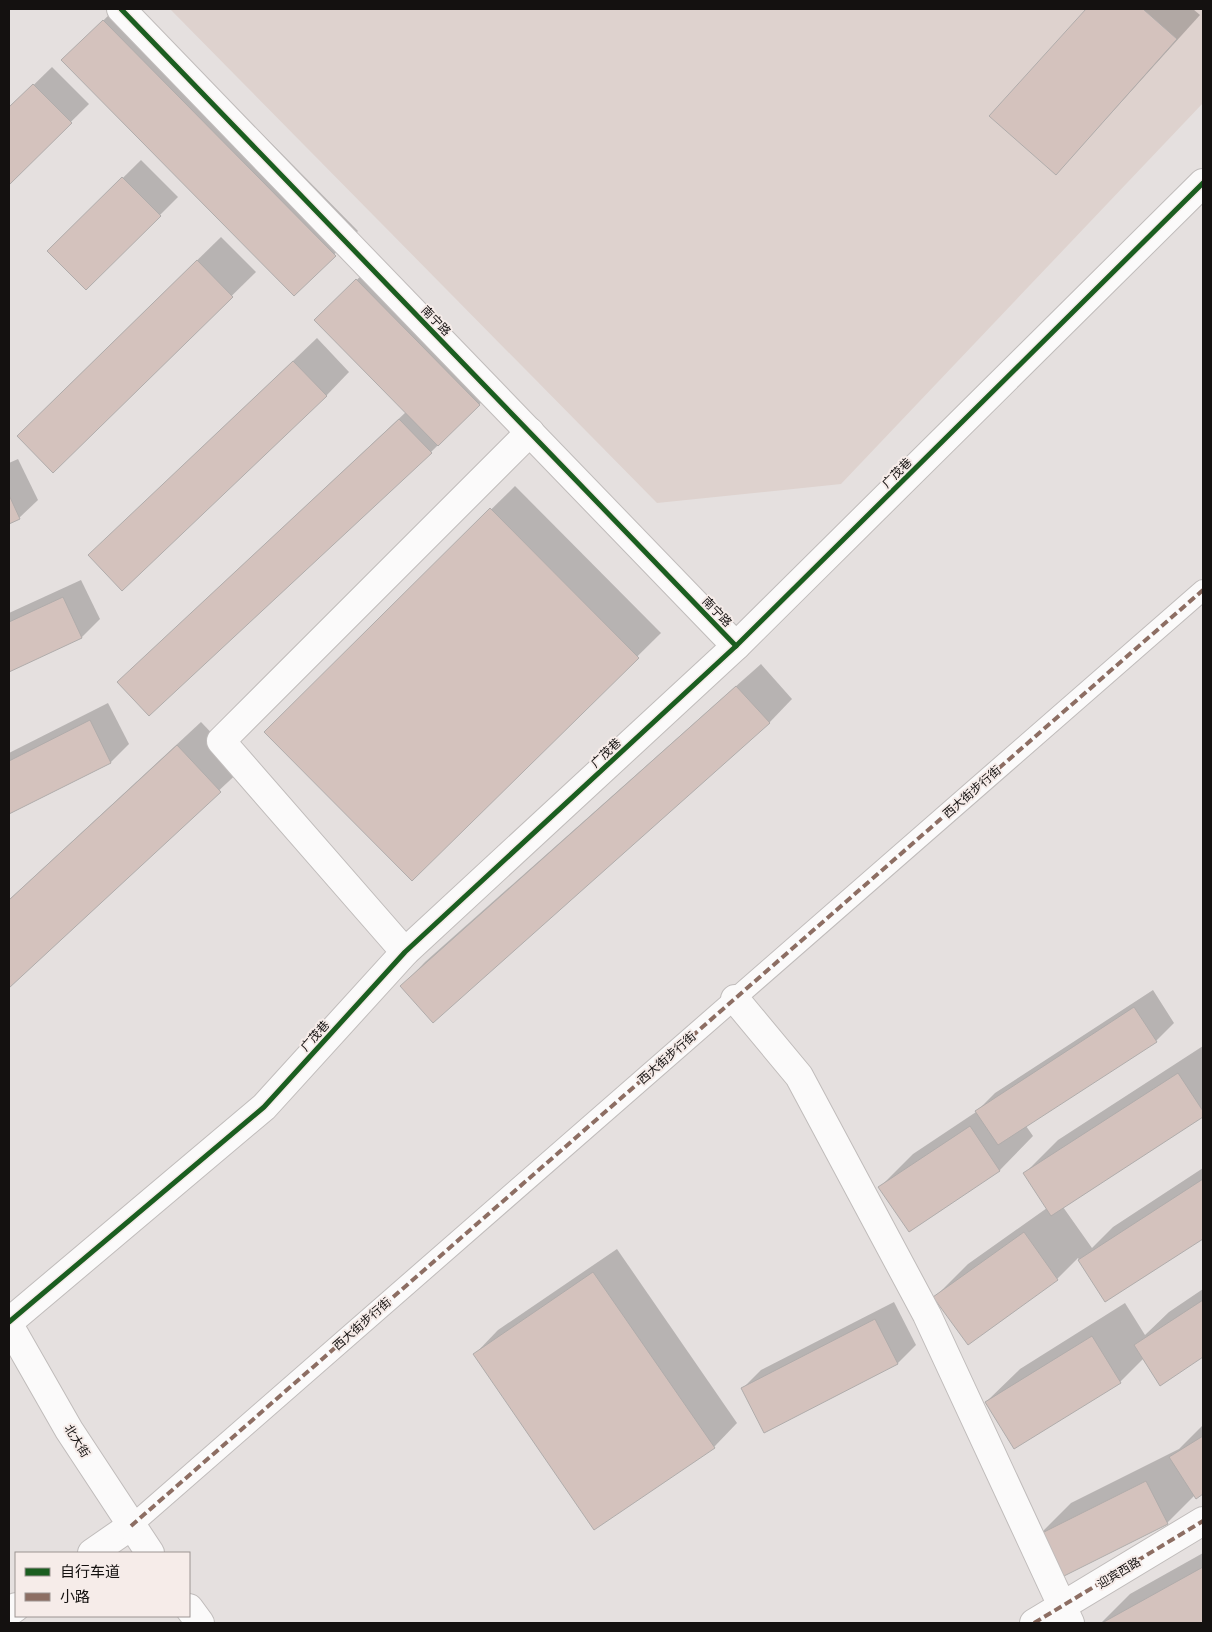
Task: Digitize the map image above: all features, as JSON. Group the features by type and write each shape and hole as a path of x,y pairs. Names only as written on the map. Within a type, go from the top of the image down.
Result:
{"street":[{"name":"南宁路","path":"122,9 736,646"},
{"name":"广茂巷","path":"9,1324 264,1107 405,952 736,646 1203,183"},
{"path":"405,952 221,741 530,432"},
{"name":"西大街步行街","path":"131,1526 1203,590"},
{"path":"735,998 799,1076 927,1315 1066,1615"},
{"name":"北大街","path":"9,1324 69,1430 149,1552"},
{"name":"迎宾西路","path":"1034,1623 1066,1615 1203,1521"},
{"path":"93,1552 131,1526"},
{"path":"190,1609 200,1623"}],"shaded area":[{"path":"170,9 1203,9 1203,103 841,484 657,503"}],"building":[{"path":"1086,9 1143,9 1177,39 1056,175 989,116"},
{"path":"103,20 336,256 294,296 61,60"},
{"path":"33,84 72,123 9,185 9,107"},
{"path":"122,177 161,216 86,290 47,251"},
{"path":"197,260 233,297 53,473 17,436"},
{"path":"356,279 480,405 438,446 314,320"},
{"path":"293,361 327,396 122,591 88,555"},
{"path":"399,419 432,453 149,716 117,682"},
{"path":"9,495 20,519 9,524"},
{"path":"490,508 639,658 412,881 264,732"},
{"path":"63,597 82,638 9,672 9,622"},
{"path":"736,686 770,723 433,1023 400,986"},
{"path":"90,720 111,763 9,814 9,761"},
{"path":"177,745 221,792 9,988 9,900"},
{"path":"1134,1007 1157,1042 998,1145 975,1111"},
{"path":"1178,1073 1203,1111 1203,1117 1051,1216 1023,1173"},
{"path":"970,1126 1000,1171 909,1232 878,1187"},
{"path":"1203,1179 1203,1239 1105,1302 1078,1260"},
{"path":"1024,1232 1058,1280 968,1345 933,1297"},
{"path":"593,1272 715,1448 594,1530 473,1354"},
{"path":"1203,1300 1203,1357 1160,1386 1134,1345"},
{"path":"875,1319 898,1364 764,1433 741,1388"},
{"path":"1092,1336 1121,1383 1014,1449 985,1402"},
{"path":"1203,1436 1203,1494 1196,1499 1169,1457"},
{"path":"1146,1481 1168,1524 1058,1579 1036,1536"},
{"path":"1203,1567 1203,1623 1102,1623"}],"marked path":[{"path":"131,1526 1203,590"},
{"path":"1034,1623 1203,1521"}],"cycle path":[{"path":"121,9 736,646"},
{"path":"9,1322 264,1107 405,952 736,646 1203,183"}]}
